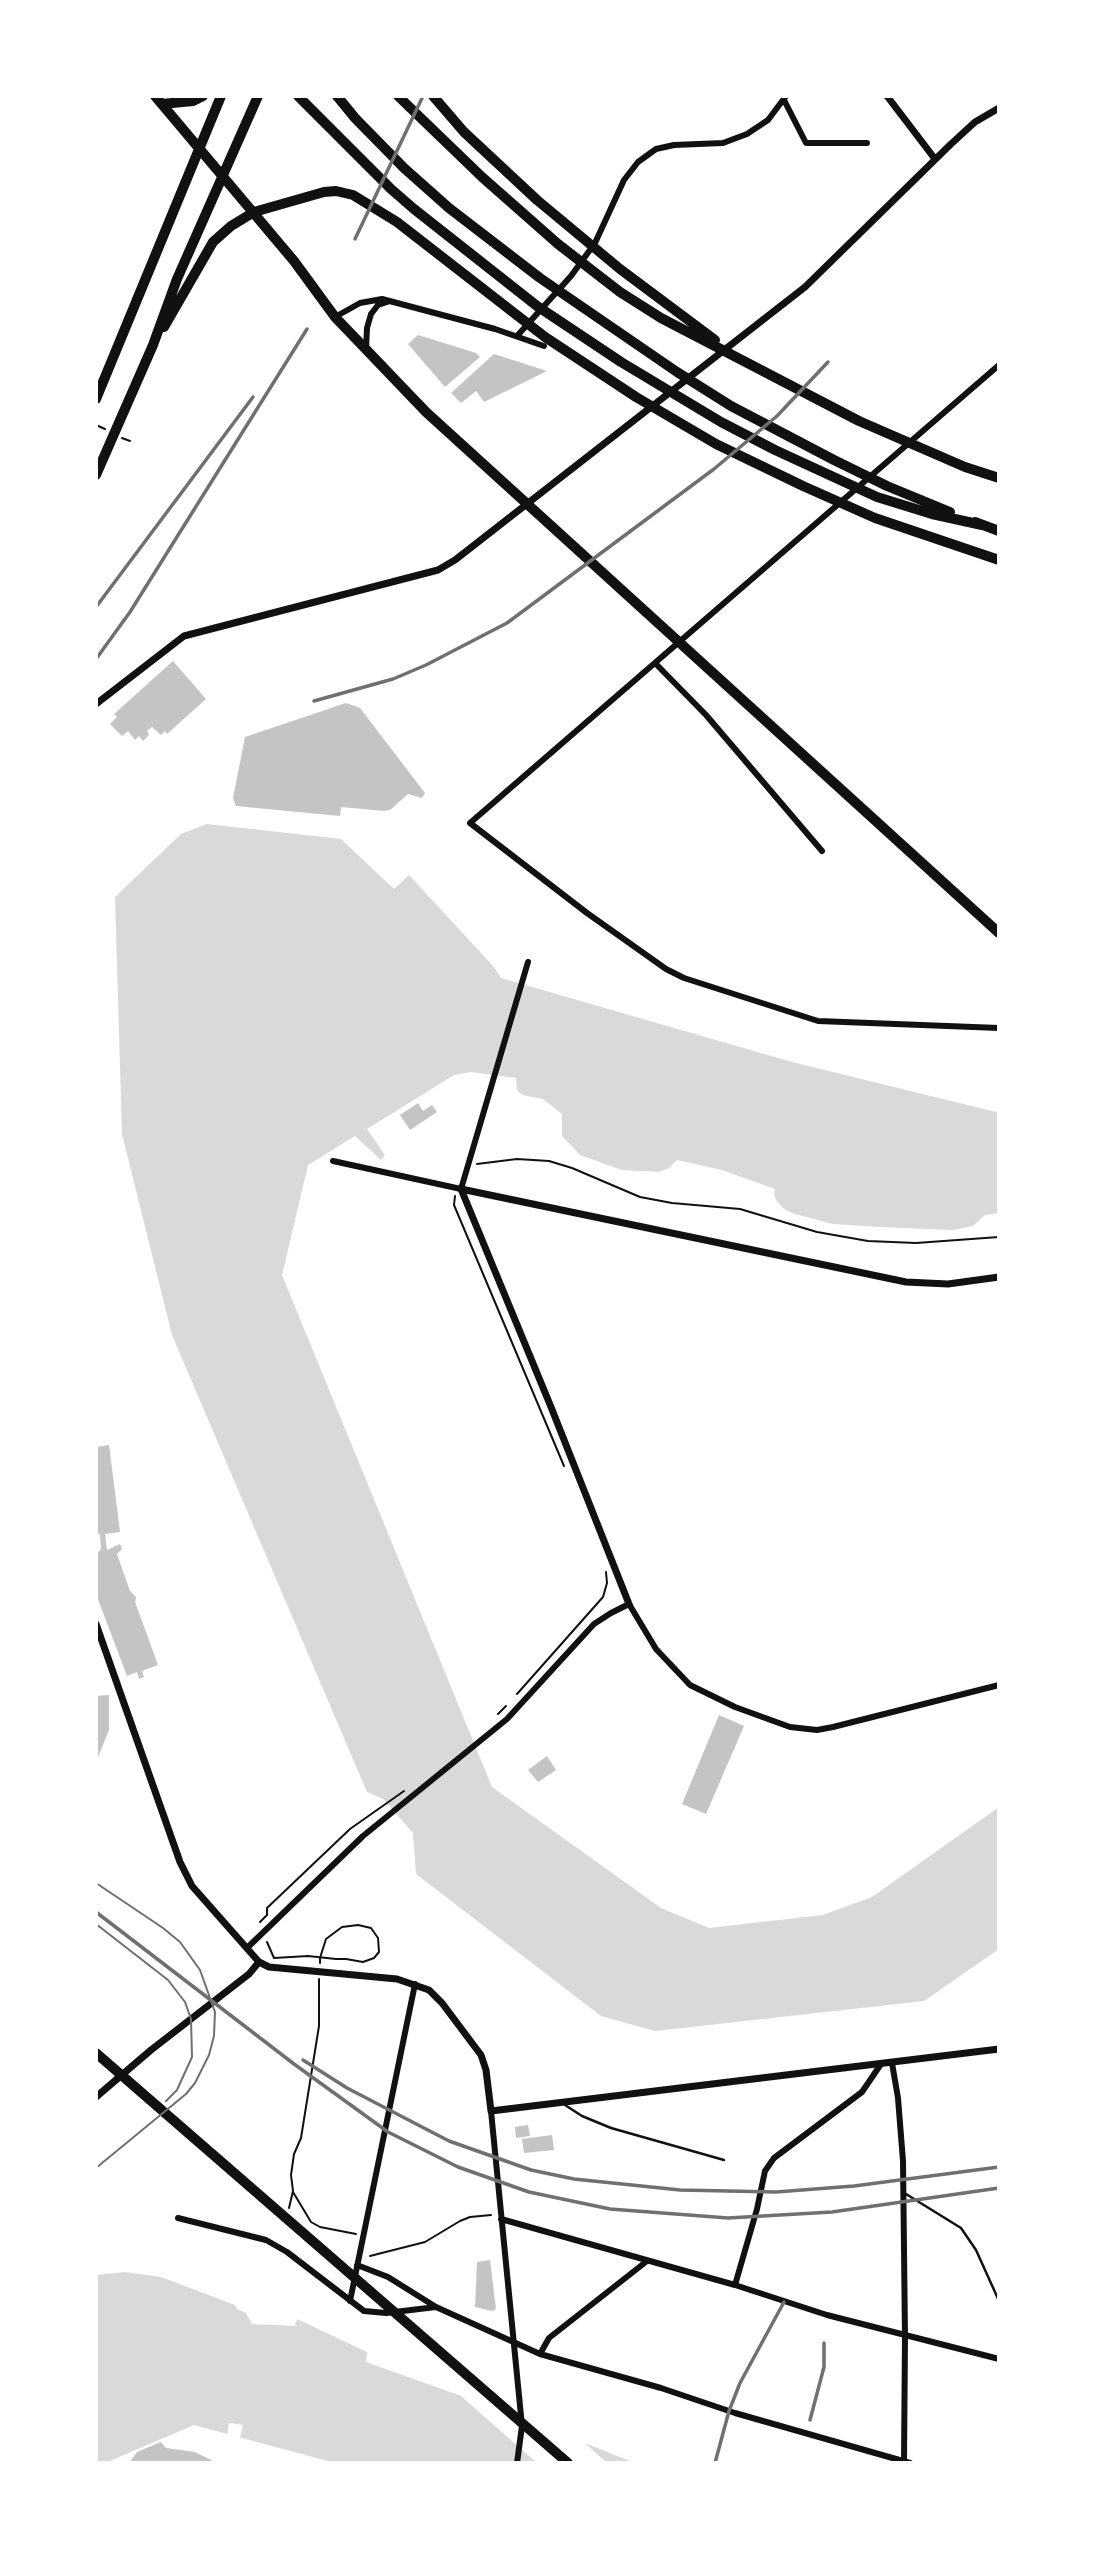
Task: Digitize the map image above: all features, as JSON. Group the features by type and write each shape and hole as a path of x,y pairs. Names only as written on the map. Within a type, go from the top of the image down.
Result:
{"highway":[{"path":"298,96 391,189 422,215 537,306 632,369 753,439 877,496 932,514 982,525"},
{"path":"337,96 404,167 494,243 677,373 731,406 887,486 999,531"},
{"path":"398,96 491,185 558,244 610,284 661,318 859,421 999,478"},
{"path":"433,96 464,132 556,216 620,269 743,360"},
{"path":"254,212 294,199 337,191 353,195 450,262 556,345 636,397 716,444 875,518 999,560"}],"main road":[{"path":"159,100 193,101 204,96"},
{"path":"96,399 221,96"},
{"path":"96,475 153,345 177,279 258,96"},
{"path":"159,100 254,212 352,337 426,412 999,933"},
{"path":"153,345 214,242 231,226 254,212"},
{"path":"96,2053 568,2463"}],"street":[{"path":"887,96 935,159"},
{"path":"517,337 571,276 595,243 624,180 638,162 656,149 674,145 723,143 747,134 768,120 785,98 806,143 867,143"},
{"path":"96,704 184,636 438,570 455,560 805,287 975,122 999,108"},
{"path":"335,317 360,303 376,299 392,301 544,346"},
{"path":"365,350 371,314 378,306 392,301"},
{"path":"999,365 470,823 587,913 666,969 684,978 818,1021 999,1028"},
{"path":"655,663 706,715 822,851"},
{"path":"528,962 461,1189 629,1604 656,1649 690,1685 735,1707 804,1730 833,1727 999,1685"},
{"path":"333,1161 906,1282 948,1284 999,1277"},
{"path":"247,1948 363,1836 507,1719 594,1624 629,1604"},
{"path":"96,1624 185,1875 259,1962 269,1967 397,1979 415,1984 429,1990 442,2003 481,2055 486,2070 491,2111 522,2426 517,2463"},
{"path":"96,2097 151,2050 249,1975 259,1962"},
{"path":"350,2301 415,1984"},
{"path":"491,2111 999,2049"},
{"path":"357,2264 388,2277 436,2307 540,2354 907,2462 903,2192 898,2098 892,2063"},
{"path":"735,2285 761,2197 765,2171 774,2158 862,2092 881,2064"},
{"path":"178,2218 266,2240 287,2252 365,2311 386,2313 436,2307"},
{"path":"501,2219 735,2285 905,2337 999,2359"},
{"path":"540,2354 549,2339 648,2261"}],"lane":[{"path":"562,2103 582,2116 611,2128 724,2161"},
{"path":"903,2192 961,2228 976,2250 999,2301"}],"path":[{"path":"469,1165 517,1159 549,1161 572,1168 640,1198 740,1209 807,1229 868,1241 916,1243 999,1237"},
{"path":"454,1201 564,1465"},
{"path":"495,1717 603,1597 607,1583 605,1567"},
{"path":"254,1929 267,1915 267,1908"},
{"path":"269,1944 274,1958 308,1956 336,1959 363,1962 374,1958 379,1952 378,1938 371,1928 358,1924 342,1927 326,1939 320,1958 319,2026 314,2060 301,2138 294,2154 291,2175 293,2191 311,2222 320,2227 355,2234"},
{"path":"370,2256 425,2242 460,2221 491,2214"}],"shaded area":[{"path":"207,824 341,839 394,889 409,875 494,967 501,978 792,1062 996,1112 999,1107 999,1213 985,1215 973,1226 953,1230 880,1227 833,1224 795,1214 784,1209 776,1200 775,1189 722,1170 677,1160 669,1168 659,1172 622,1170 580,1155 562,1136 562,1114 543,1099 522,1095 517,1090 516,1078 471,1072 454,1075 367,1129 385,1155 381,1160 355,1136 308,1165 282,1275 492,1787 661,1908 709,1928 823,1915 872,1897 999,1807 999,1949 924,2001 655,2031 601,2016 416,1874 413,1833 383,1799 367,1792 172,1335 122,1134 115,897 181,834"},
{"path":"125,2272 161,2277 235,2305 246,2313 252,2324 295,2326 297,2319 367,2352 366,2362 512,2414 635,2463 335,2463 194,2425 105,2463 96,2463 96,2275"}],"pier":[{"path":"453,2389 576,2435 607,2463 537,2463"},
{"path":"229,2423 243,2425 239,2442 218,2435 227,2436"}],"building":[{"path":"418,335 476,353 480,357 445,387 408,344"},
{"path":"494,354 547,371 484,402 476,391 461,403 451,393"},
{"path":"173,661 206,699 167,734 165,731 161,735 152,727 143,741 139,736 135,740 128,731 122,736 110,724 117,717 114,714"},
{"path":"346,703 360,708 425,793 422,798 408,794 390,810 384,811 341,807 340,816 236,806 233,798 245,737"},
{"path":"418,1103 423,1111 432,1105 437,1112 410,1130 400,1115"},
{"path":"109,1445 120,1532 105,1534 107,1550 120,1544 121,1546 122,1549 117,1554 130,1591 136,1597 135,1602 158,1665 142,1671 144,1677 139,1679 137,1672 127,1676 96,1594 96,1555 101,1549 100,1534 96,1535 96,1447"},
{"path":"109,1695 109,1730 96,1762 96,1696"},
{"path":"719,1715 744,1726 706,1814 682,1804"},
{"path":"547,1756 556,1770 538,1782 528,1770"},
{"path":"528,2125 530,2136 516,2138 515,2127"},
{"path":"552,2135 554,2150 524,2153 522,2139"},
{"path":"490,2260 496,2309 492,2311 475,2307 477,2262"},
{"path":"161,2442 166,2448 195,2452 217,2463 129,2463 137,2452"}],"tram line":[{"path":"96,1883 180,1942 200,1970 215,2012 214,2036 209,2055 195,2083 186,2094 96,2168"},
{"path":"96,1924 168,1980 185,2002 191,2019 192,2057 177,2090 166,2101"}],"railway":[{"path":"355,239 423,96"},
{"path":"96,659 130,612 307,329"},
{"path":"314,701 393,679 507,623 714,469 777,416 828,362"},
{"path":"96,607 253,397"},
{"path":"96,1912 294,2064 388,2132 458,2167 529,2192 610,2209 728,2218 832,2212 999,2188"},
{"path":"303,2060 347,2088 449,2141 531,2170 574,2179 680,2190 776,2192 854,2186 999,2167"},
{"path":"715,2463 729,2411 740,2383 784,2302"},
{"path":"810,2420 824,2367 824,2343"}]}
